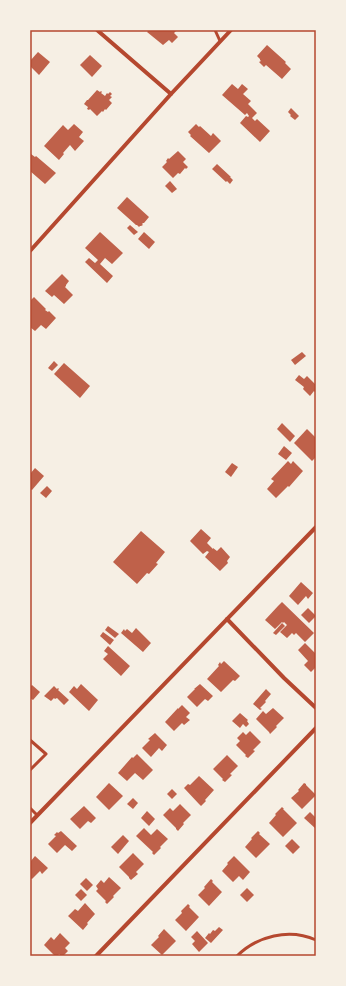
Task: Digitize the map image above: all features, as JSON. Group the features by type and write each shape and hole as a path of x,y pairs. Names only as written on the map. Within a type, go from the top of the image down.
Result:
{"street":[{"path":"97,30 171,94"},
{"path":"30,251 171,94 231,30"},
{"path":"30,823 316,527"},
{"path":"227,619 284,678 316,708"},
{"path":"96,956 316,728"}],"lane":[{"path":"215,30 220,41"},
{"path":"30,740 46,754 30,770"},
{"path":"30,808 37,816"},
{"path":"236,956 250,945 267,937 289,934 311,937 316,940"}],"building":[{"path":"149,30 177,30 174,33 178,37 172,43 169,40 163,45 147,32"},
{"path":"267,45 286,62 285,63 291,69 282,79 266,65 264,67 259,62 261,61 257,56"},
{"path":"38,52 50,62 39,75 30,66 30,61"},
{"path":"90,55 102,66 92,77 80,65"},
{"path":"232,84 238,89 242,84 248,89 243,94 251,101 248,104 257,113 252,118 255,121 257,119 270,131 260,142 240,123 246,116 249,116 247,113 245,115 222,95"},
{"path":"97,90 100,92 101,91 101,93 105,96 110,92 112,94 110,96 112,97 109,100 112,103 106,110 105,109 103,112 102,111 97,116 90,109 87,109 88,107 84,104"},
{"path":"291,108 299,116 295,120 288,112"},
{"path":"74,124 83,132 79,137 84,141 75,151 70,145 59,160 44,146 63,125 68,130"},
{"path":"196,124 211,136 213,133 221,141 209,153 190,136 191,135 188,132"},
{"path":"178,151 186,159 183,162 188,167 173,178 162,167 167,162 166,161 168,158 169,159"},
{"path":"31,154 35,157 36,156 56,173 45,184 30,171"},
{"path":"217,164 233,180 230,184 212,169"},
{"path":"170,181 177,189 172,193 165,186"},
{"path":"127,197 149,217 142,224 143,225 139,227 117,208"},
{"path":"130,225 138,232 134,235 127,228"},
{"path":"100,232 123,253 112,264 105,258 100,264 113,276 107,283 85,262 89,258 95,263 98,260 85,248"},
{"path":"144,232 155,242 149,249 138,239"},
{"path":"62,274 69,281 65,287 73,295 64,304 54,295 52,297 45,291"},
{"path":"34,297 46,309 45,310 48,312 49,311 56,318 46,329 41,325 35,331 30,327 30,301"},
{"path":"302,352 306,356 295,365 291,360"},
{"path":"54,361 58,365 52,371 48,368"},
{"path":"64,363 90,386 80,398 54,374"},
{"path":"299,375 304,379 307,376 316,385 316,391 314,391 310,396 303,389 304,387 295,380"},
{"path":"282,423 295,436 290,442 277,429"},
{"path":"307,429 316,438 316,457 312,461 294,443"},
{"path":"284,446 292,453 286,460 278,454"},
{"path":"288,461 291,464 293,461 303,471 289,487 288,486 276,498 267,489 274,481 271,479"},
{"path":"232,463 238,467 231,477 225,472"},
{"path":"35,468 44,476 32,490 30,489 30,474"},
{"path":"47,486 52,491 46,498 40,493"},
{"path":"201,529 211,538 207,543 213,549 217,551 221,547 230,557 227,561 228,563 220,571 205,557 209,552 207,551 203,554 190,541"},
{"path":"141,531 165,552 156,563 158,564 137,584 113,562"},
{"path":"301,582 313,593 308,599 306,596 298,605 289,596"},
{"path":"282,602 314,633 305,642 296,633 294,635 292,633 287,638 280,632 287,625 284,622 282,622 275,629 265,620"},
{"path":"308,608 316,616 309,623 301,615"},
{"path":"282,623 285,626 276,635 273,633"},
{"path":"108,626 119,634 115,638 105,630"},
{"path":"136,628 151,643 143,652 121,633 124,629 125,631 127,629 132,633"},
{"path":"103,632 114,640 110,645 100,636"},
{"path":"305,643 316,654 316,669 315,668 311,672 304,665 308,661 298,650"},
{"path":"108,646 130,666 121,676 103,659 108,654 104,651"},
{"path":"224,661 240,676 235,681 233,680 221,692 207,679 219,666 218,665 220,662 221,664"},
{"path":"81,684 98,700 89,711 69,692 74,686 77,689"},
{"path":"200,684 213,696 208,701 205,699 197,707 187,697"},
{"path":"32,685 40,692 33,700 30,698 30,687"},
{"path":"54,686 57,689 58,688 58,690 69,700 64,705 57,698 54,698 51,701 44,696"},
{"path":"266,689 271,694 260,710 253,704"},
{"path":"182,705 190,713 186,717 190,720 184,725 182,723 174,731 165,722"},
{"path":"273,708 284,718 270,734 256,719 263,711 266,714"},
{"path":"240,713 248,720 247,721 249,724 246,727 243,724 240,728 232,721"},
{"path":"250,731 261,742 248,758 236,745 240,741 237,738 243,732 246,735"},
{"path":"155,733 167,745 162,751 159,748 151,757 142,748 150,740 148,739"},
{"path":"137,754 153,770 143,780 135,773 127,781 118,773 132,757 133,758"},
{"path":"227,755 238,766 225,782 213,769"},
{"path":"199,776 214,790 201,806 184,788 188,784 190,785"},
{"path":"109,783 123,796 109,810 96,797"},
{"path":"304,783 316,795 302,809 291,798 299,791 298,790"},
{"path":"172,789 177,794 172,799 167,794"},
{"path":"133,798 138,803 133,809 127,804"},
{"path":"180,804 191,815 178,831 163,815 170,808 173,811"},
{"path":"84,806 96,818 91,823 88,821 80,829 70,819"},
{"path":"282,807 297,823 283,837 269,823"},
{"path":"147,811 155,819 149,826 141,818"},
{"path":"310,812 316,818 316,829 304,818"},
{"path":"144,828 151,835 157,829 168,839 154,855 152,853 153,852 136,836"},
{"path":"61,831 77,846 72,851 65,845 57,853 48,844 56,836 54,835 57,832 58,833"},
{"path":"258,831 260,833 259,834 270,844 256,858 245,847"},
{"path":"123,835 129,841 118,854 111,847"},
{"path":"292,839 300,847 293,854 285,846"},
{"path":"133,853 144,864 136,872 138,874 131,880 119,867"},
{"path":"35,856 48,868 42,874 40,871 32,879 30,878 30,862"},
{"path":"234,856 250,872 243,880 239,876 233,882 222,871"},
{"path":"109,877 121,888 107,904 96,891 98,889 96,886 101,880 104,883"},
{"path":"86,878 93,885 87,891 80,884"},
{"path":"211,879 222,892 209,906 198,895"},
{"path":"247,888 254,895 247,902 240,895"},
{"path":"81,889 87,895 81,901 75,895"},
{"path":"85,903 95,914 83,930 68,916 75,909 78,911"},
{"path":"188,904 199,917 186,931 175,920"},
{"path":"219,927 223,930 211,943 205,938 209,933 210,934 213,930 215,931"},
{"path":"164,929 176,941 162,955 151,945"},
{"path":"197,931 208,943 199,952 192,944 195,941 191,937"},
{"path":"60,933 70,943 65,948 68,951 63,956 59,954 58,956 55,956 44,945 51,937 54,940"}]}
